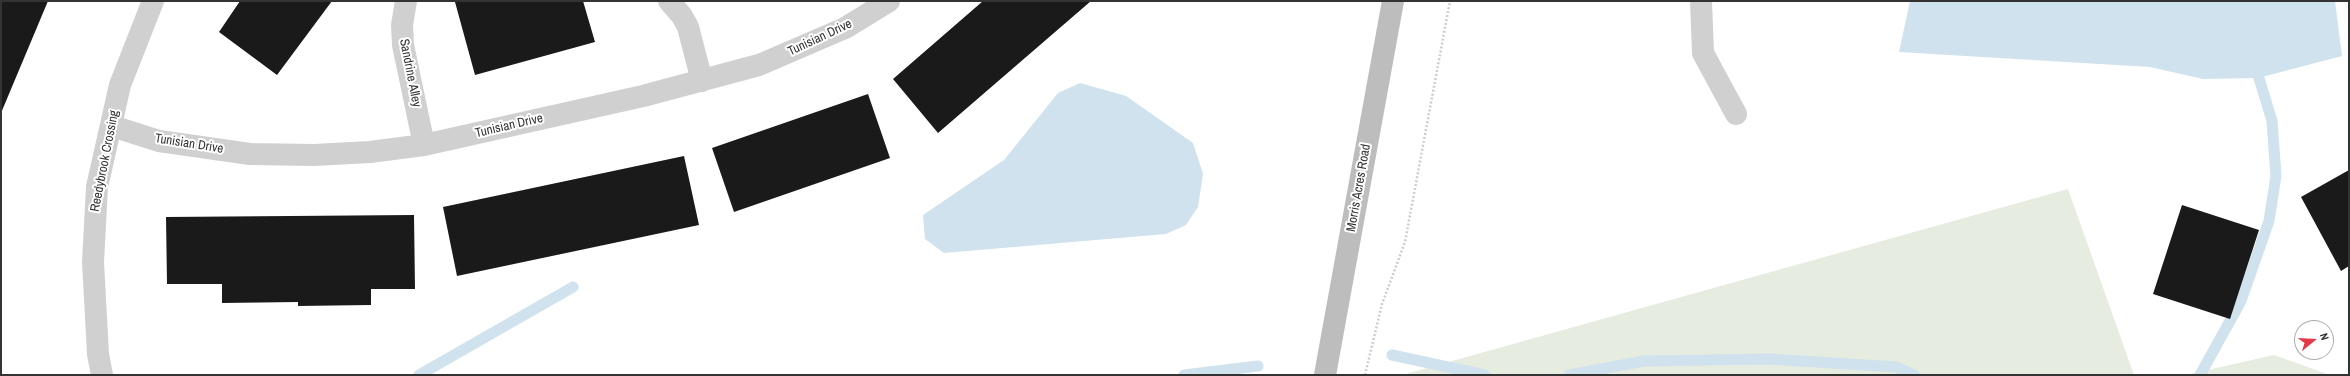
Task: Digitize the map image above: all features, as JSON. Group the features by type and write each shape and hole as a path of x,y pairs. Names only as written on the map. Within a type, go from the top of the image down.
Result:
{"street":[{"name":"Reedybrook Crossing","path":"102,375 98,354 94,300 94,221 97,187 120,86 153,1"},
{"name":"Sandrine Alley","path":"406,1 402,25 403,45 424,144"},
{"path":"669,1 682,16 688,27 702,81"},
{"name":"Tunisian Drive","path":"112,126 159,141 250,154 314,155 370,152 424,144 702,81 759,65 845,28 889,1"},
{"name":"Morris Acres Road","path":"1325,375 1393,1"},
{"path":"1701,1 1703,53 1736,114"}],"path":[{"path":"1365,375 1382,304 1405,242 1450,1"}],"shaded area":[{"path":"2068,189 2134,375 1402,375"},
{"path":"2274,355 2330,375 2186,375"}],"water":[{"path":"1910,1 2335,1 2342,56 2258,78 2203,79 2150,67 1899,52"},
{"path":"1080,83 1126,96 1193,143 1203,174 1198,207 1186,225 1166,234 944,253 925,239 923,215 1004,160 1058,93"}],"building":[{"path":"1,1 48,1 1,113"},
{"path":"240,1 332,1 277,75 219,32"},
{"path":"583,1 595,42 475,75 455,2"},
{"path":"983,1 1091,1 938,133 893,79"},
{"path":"868,94 890,158 734,212 712,148"},
{"path":"684,156 699,225 457,276 443,207"},
{"path":"2349,170 2349,266 2341,271 2301,197"},
{"path":"2182,205 2259,230 2230,319 2153,294"},
{"path":"414,215 415,289 371,289 371,305 298,306 298,302 222,303 222,284 167,284 166,217"}],"waterway":[{"path":"2200,375 2241,301 2269,221 2276,176 2272,121 2255,65"},
{"path":"419,375 573,287"},
{"path":"1392,355 1485,375"},
{"path":"1569,375 1644,361 1770,359 1896,367 1914,375"},
{"path":"1184,375 1258,366"}]}
